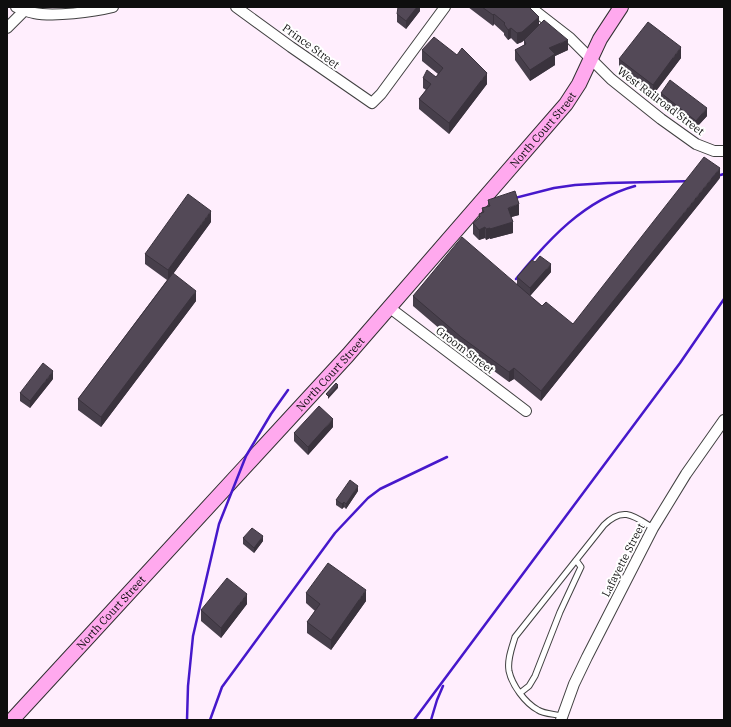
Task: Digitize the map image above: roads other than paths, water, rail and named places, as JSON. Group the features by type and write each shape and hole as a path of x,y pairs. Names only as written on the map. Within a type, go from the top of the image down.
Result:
{"main road":[{"name":"North Court Street","path":"12,720 390,308 566,104 579,84 600,39 621,7"}],"street":[{"path":"7,28 20,9 44,14 78,10 93,11 113,7"},
{"name":"Prince Street","path":"236,7 372,103 381,94 445,7"},
{"name":"West Railroad Street","path":"530,7 570,38 611,79 696,144 714,151 724,151"},
{"name":"Groom Street","path":"390,308 526,411"},
{"name":"Lafayette Street","path":"562,718 574,684 653,528 686,474 724,420"}],"lane":[{"path":"562,718 538,711 520,693 513,682 509,670 510,654 515,637 612,517 626,514 653,528"},
{"path":"520,693 529,686 535,676 560,612 581,567 576,560"}],"railway":[{"path":"709,178 724,174"},
{"path":"507,200 554,188 575,185 695,181"},
{"path":"516,279 554,236 583,211 617,192 635,186"},
{"path":"414,720 680,363 724,299"},
{"path":"187,720 188,686 193,636 219,524 246,456 271,414 288,390"},
{"path":"210,720 222,687 335,533 368,498 380,489 447,457"},
{"path":"431,720 443,686"}]}
